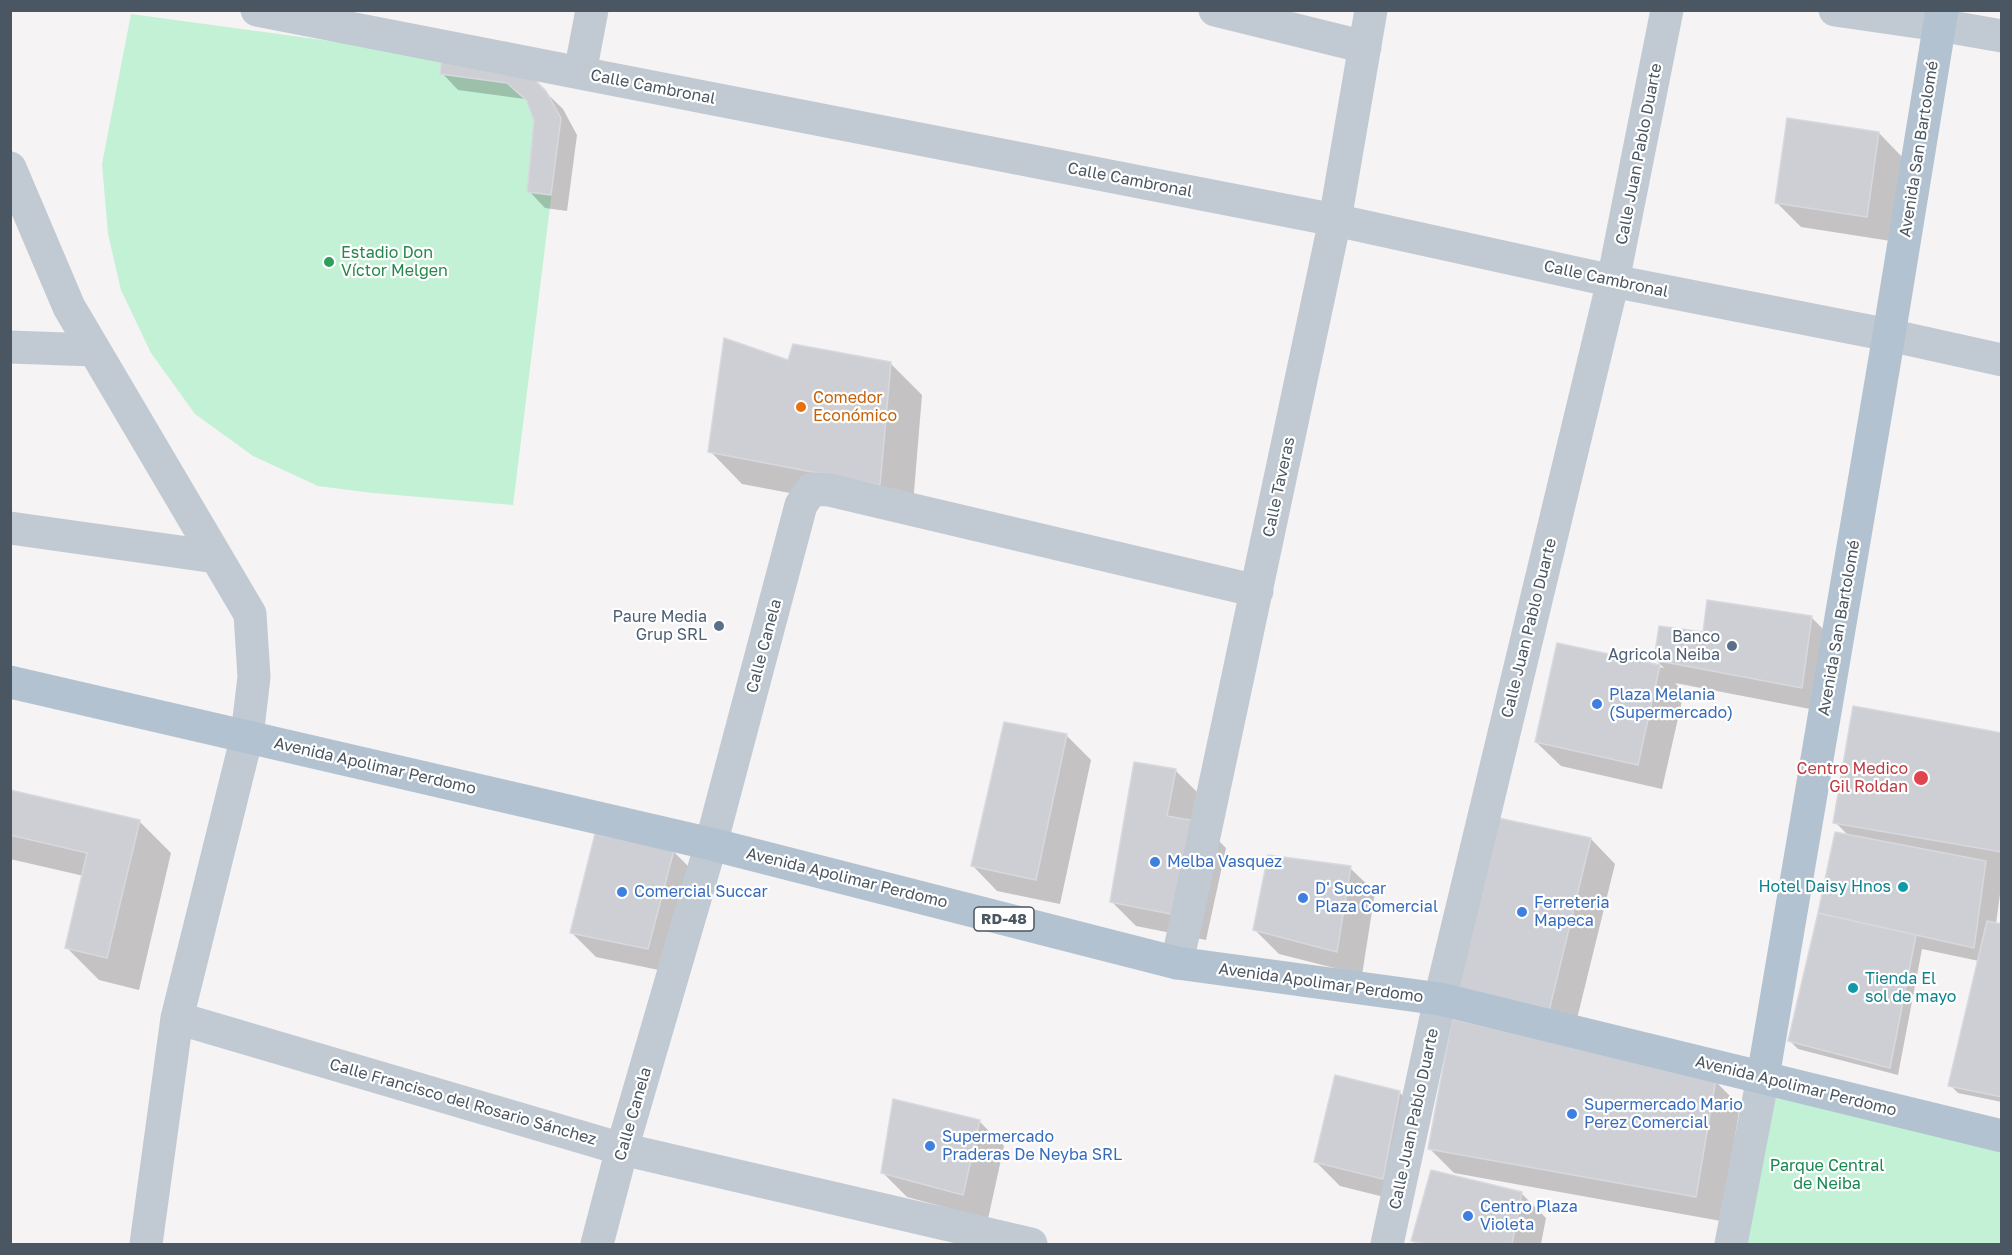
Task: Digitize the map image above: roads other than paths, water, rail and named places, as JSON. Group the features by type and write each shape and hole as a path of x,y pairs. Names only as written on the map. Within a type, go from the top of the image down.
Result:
{"main road":[{"name":"Avenida San Bartolomé","path":"1763,1077 1889,335 1940,18"},
{"name":"Avenida Apolimar Perdomo","path":"10,682 711,844 1177,963 1440,999 2001,1136"}],"street":[{"name":"Calle Cambronal","path":"257,10 1335,220 1613,281 1889,335 2001,360"},
{"path":"580,73 592,10"},
{"path":"1215,10 1365,47"},
{"name":"Calle Taveras","path":"1177,963 1335,220 1371,10"},
{"name":"Calle Juan Pablo Duarte","path":"1387,1245 1440,999 1613,281 1667,10"},
{"path":"1835,10 1940,18 2001,36"},
{"path":"10,168 69,307 250,614 254,677 247,736 177,1018 146,1245"},
{"path":"10,347 94,350"},
{"name":"Calle Canela","path":"597,1245 622,1149 711,844 801,505 812,489 829,490 1257,591"},
{"path":"10,528 216,556"},
{"name":"Calle Francisco del Rosario Sánchez","path":"177,1018 622,1149 1031,1245"},
{"name":"Avenida San Bartolomé","path":"1731,1245 1763,1077"}],"place":[{"name":"Estadio Don Víctor Melgen","path":"329,262"},
{"name":"Comedor Económico","path":"801,407"},
{"name":"Paure Media Grup SRL","path":"719,626"},
{"name":"Banco Agricola Neiba","path":"1732,646"},
{"name":"Plaza Melania (Supermercado)","path":"1597,704"},
{"name":"Centro Medico Gil Roldan","path":"1921,778"},
{"name":"Melba Vasquez","path":"1155,862"},
{"name":"Hotel Daisy Hnos","path":"1903,887"},
{"name":"Comercial Succar","path":"622,892"},
{"name":"D' Succar Plaza Comercial","path":"1303,898"},
{"name":"Ferreteria Mapeca","path":"1522,912"},
{"name":"Tienda El sol de mayo","path":"1853,988"},
{"name":"Supermercado Mario Perez Comercial","path":"1572,1114"},
{"name":"Supermercado Praderas De Neyba SRL","path":"930,1146"},
{"name":"Centro Plaza Violeta","path":"1468,1216"}],"park label":[{"name":"Parque Central de Neiba","path":"1827,1175"}]}
